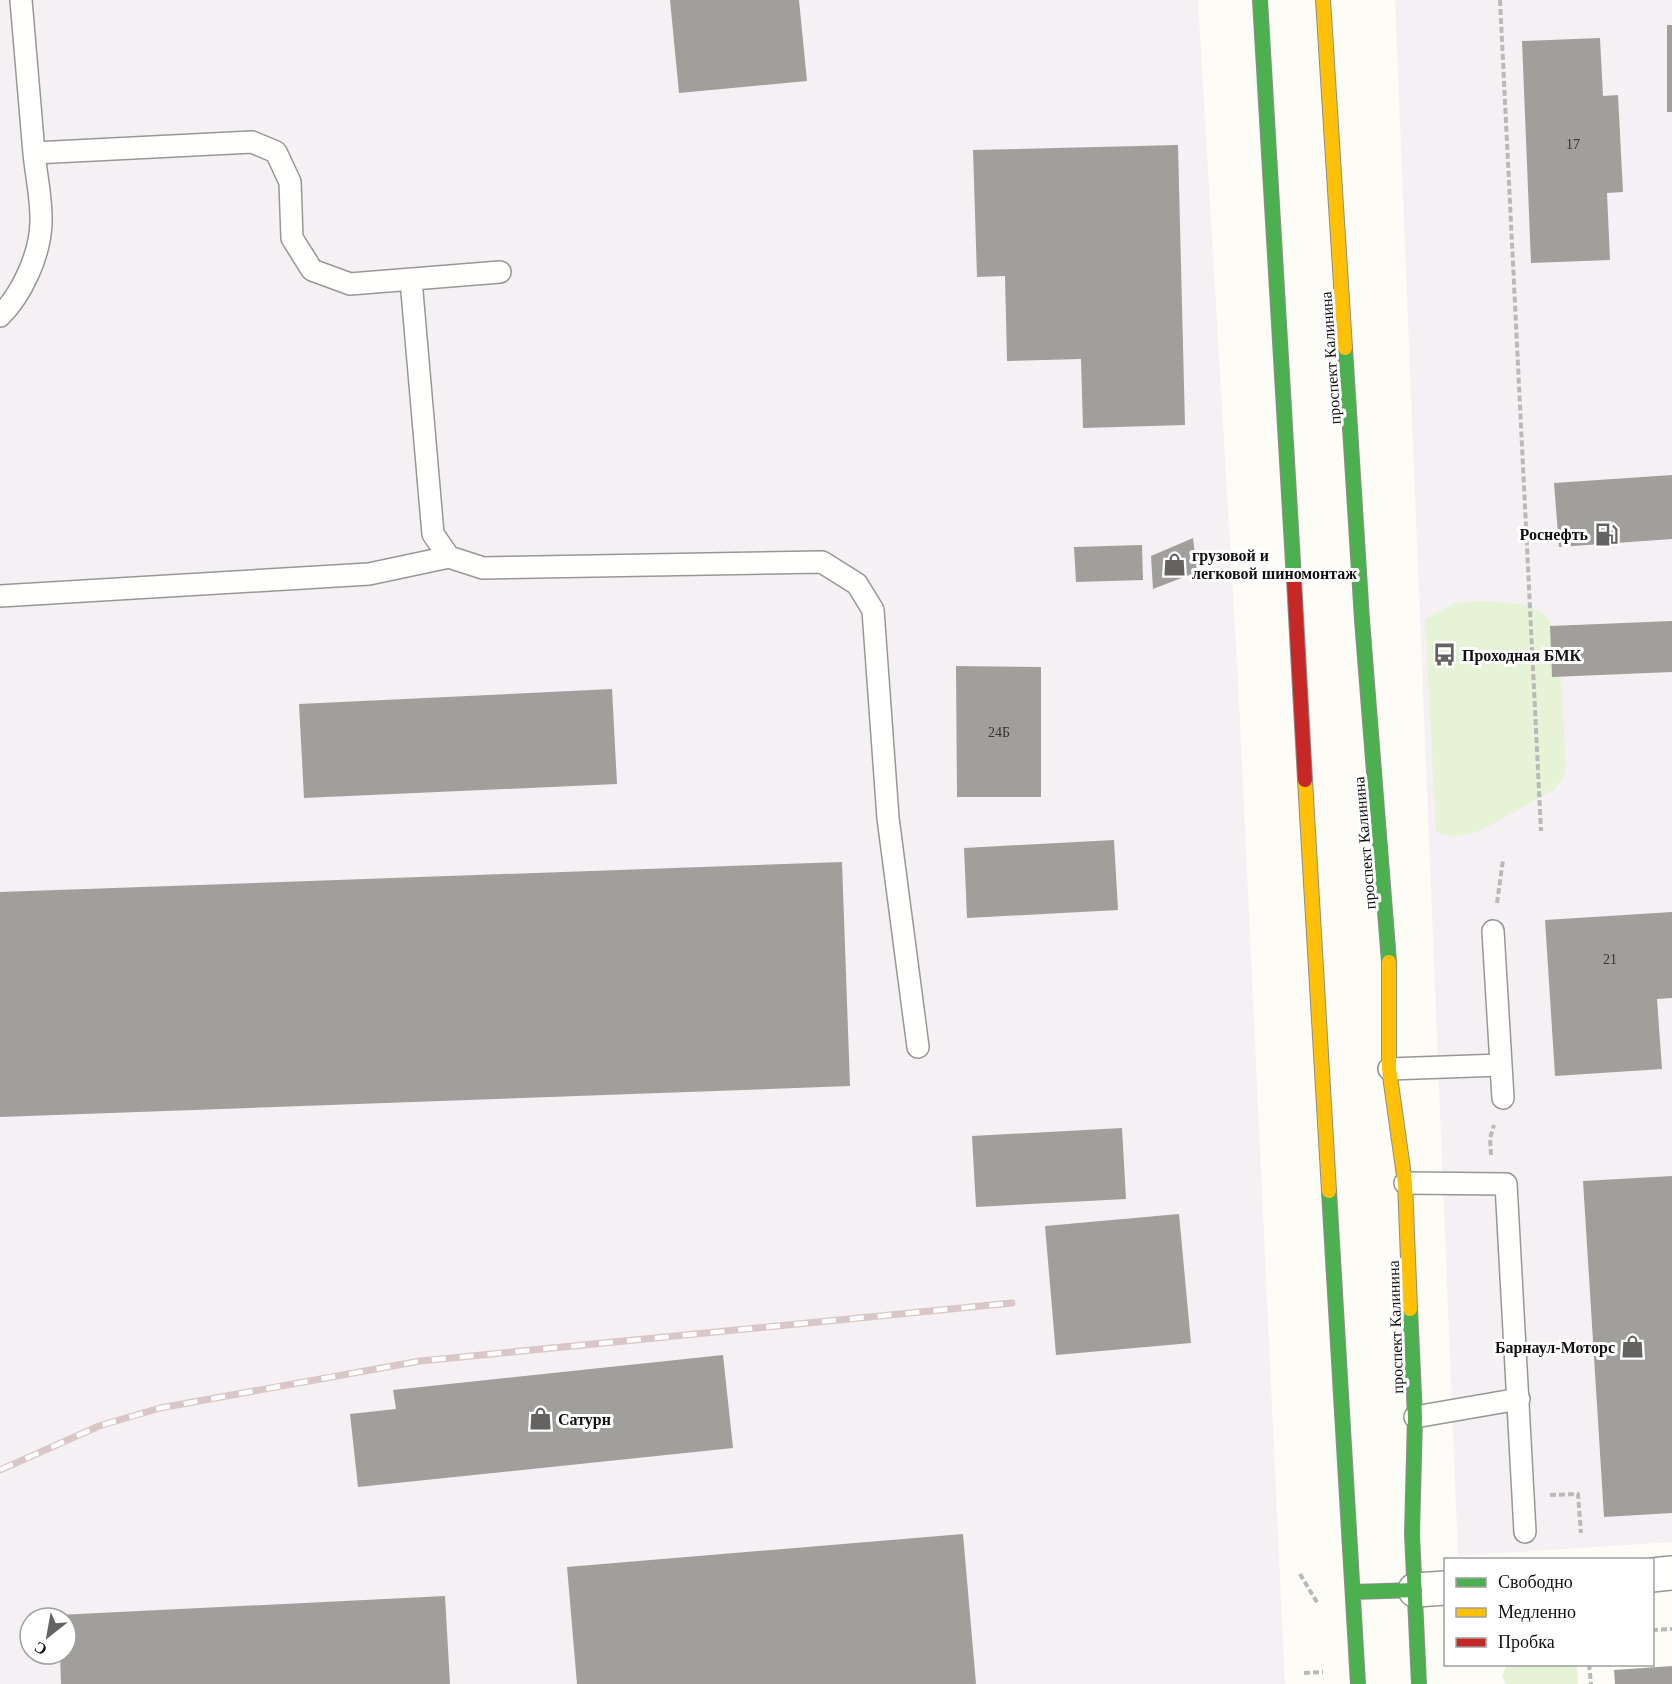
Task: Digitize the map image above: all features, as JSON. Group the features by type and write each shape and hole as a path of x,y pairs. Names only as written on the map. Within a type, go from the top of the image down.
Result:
{"main road":[{"path":"1260,0 1358,1684"},
{"name":"проспект Калинина","path":"1323,0 1362,620 1389,949 1389,1069 1405,1183 1415,1417 1412,1534 1430,1589 1419,1684"},
{"path":"1354,1592 1430,1589"}],"street":[{"path":"1654,1575 1672,1573"}],"lane":[{"path":"0,316 20,290 33,263 41,224 21,0"},
{"path":"34,153 252,142 276,152 290,182 292,238 312,270 350,284 500,272"},
{"path":"411,280 433,534 448,558"},
{"path":"0,596 369,574 448,558 483,568 822,562 856,584 873,610 888,818 918,1047"},
{"path":"1493,931 1503,1098"},
{"path":"1389,1069 1501,1065"},
{"path":"1405,1183 1506,1184 1525,1532"},
{"path":"1415,1417 1519,1399"}],"path":[{"path":"1500,0 1541,831"},
{"path":"1493,931 1503,860"},
{"path":"1492,1184 1490,1138 1503,1098"},
{"path":"1523,1496 1578,1494 1581,1533"},
{"path":"1654,1630 1672,1629"},
{"path":"1589,1666 1591,1684"}],"shaded area":[{"path":"0,0 1198,0 1238,679 1285,1684 0,1684"},
{"path":"1395,0 1672,0 1672,1542 1458,1556"}],"green space":[{"path":"1482,601 1530,607 1545,616 1552,625 1559,640 1566,768 1563,778 1554,790 1478,832 1452,837 1436,832 1425,619 1455,603"},
{"path":"1506,1666 1577,1666 1578,1684 1506,1684 1502,1676"}],"building":[{"path":"670,0 799,0 807,81 679,93"},
{"path":"1667,25 1672,25 1672,112 1667,112"},
{"path":"1600,38 1603,96 1618,95 1623,192 1607,193 1610,260 1531,263 1522,41"},
{"path":"1178,145 1185,425 1083,428 1081,359 1007,361 1005,276 977,277 973,150"},
{"path":"1672,475 1672,539 1559,547 1554,483"},
{"path":"1193,538 1197,572 1153,589 1151,556"},
{"path":"1142,545 1143,580 1076,582 1074,547"},
{"path":"1672,621 1672,672 1552,677 1550,626"},
{"path":"956,666 1041,667 1041,797 957,797"},
{"path":"612,689 617,784 304,798 299,704"},
{"path":"1114,840 1118,910 967,918 964,848"},
{"path":"842,862 850,1086 0,1117 0,892"},
{"path":"1672,912 1672,998 1657,999 1662,1069 1555,1076 1545,920"},
{"path":"1122,1128 1126,1199 976,1207 972,1136"},
{"name":"Барнаул-Моторс","path":"1672,1176 1672,1513 1604,1517 1583,1181"},
{"path":"1179,1214 1191,1343 1056,1355 1045,1226"},
{"name":"Сатурн","path":"723,1355 733,1448 358,1487 350,1414 396,1409 393,1390"},
{"path":"963,1534 976,1684 577,1684 567,1567"},
{"path":"445,1596 450,1684 61,1684 60,1666 78,1666 78,1614"},
{"path":"1672,1666 1672,1684 1615,1684 1614,1670"}],"railway":[{"path":"0,1470 99,1426 160,1408 420,1361 1012,1303"}],"traffic: fast":[{"path":"1260,0 1294,580"},
{"path":"1345,348 1362,620 1389,962"},
{"path":"1329,1191 1358,1684"},
{"path":"1410,1309 1415,1417 1412,1534 1419,1684"},
{"path":"1354,1592 1415,1590"}],"traffic: slow":[{"path":"1323,0 1345,348"},
{"path":"1305,780 1329,1191"},
{"path":"1389,962 1389,1069 1405,1183 1410,1309"}],"traffic: jam":[{"path":"1294,580 1305,780"}],"place":[{"name":"Роснефть","path":"1606,534"},
{"name":"грузовой и легковой шиномонтаж","path":"1174,564"},
{"name":"Проходная БМК","path":"1444,655"},
{"name":"Барнаул-Моторс","path":"1633,1347"},
{"name":"Сатурн","path":"540,1419"}]}
